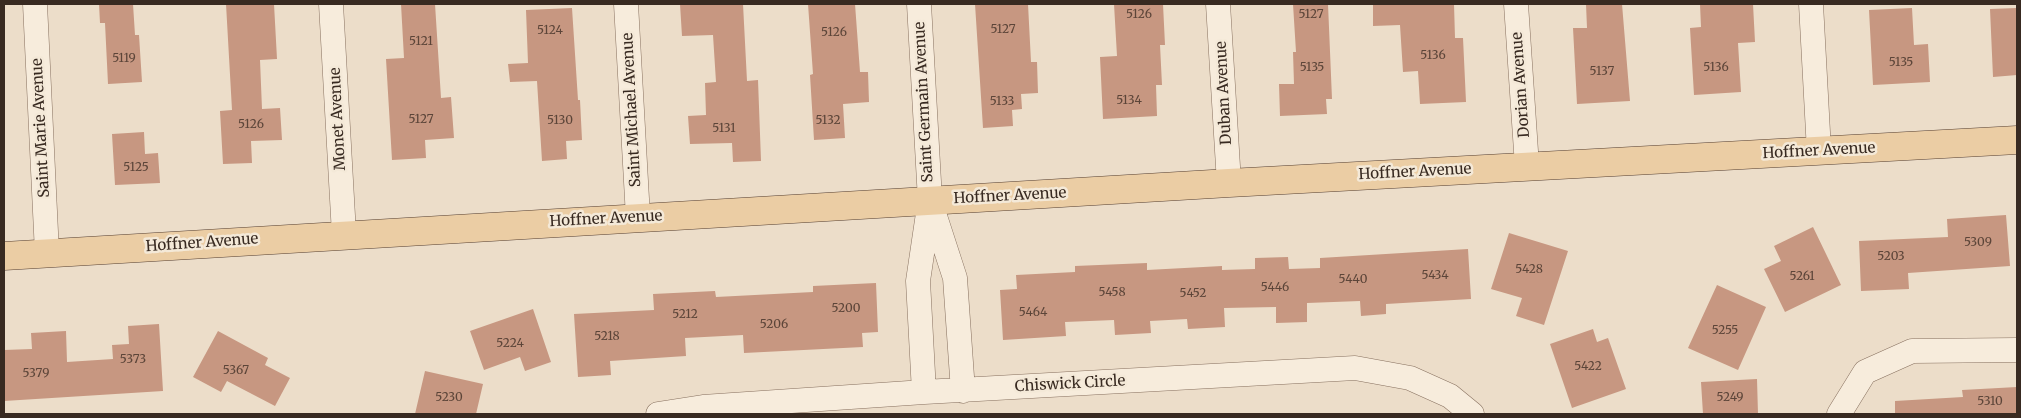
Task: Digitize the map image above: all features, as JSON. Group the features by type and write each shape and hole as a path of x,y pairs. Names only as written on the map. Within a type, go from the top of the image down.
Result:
{"main road":[{"name":"Hoffner Avenue","path":"4,256 930,200 2017,140"}],"street":[{"name":"Saint Marie Avenue","path":"35,4 47,253"},
{"name":"Monet Avenue","path":"332,4 344,234"},
{"name":"Saint Michael Avenue","path":"626,4 638,217"},
{"name":"Saint Germain Avenue","path":"919,4 930,200"},
{"name":"Duban Avenue","path":"1218,4 1229,183"},
{"name":"Dorian Avenue","path":"1516,4 1526,166"},
{"path":"1811,4 1819,151"},
{"path":"930,200 955,278 964,391"},
{"path":"924,392 918,280 930,200"},
{"path":"1839,414 1865,372 1912,351 2017,350"},
{"name":"Chiswick Circle","path":"658,414 703,407 924,392 1355,368 1410,378 1450,396 1472,414"}],"building":[{"path":"99,4 133,4 135,35 139,35 142,82 108,84 105,23 100,23"},
{"path":"226,4 274,4 277,59 260,60 262,109 280,108 282,140 251,141 252,163 223,164 220,111 232,110"},
{"path":"401,4 435,4 441,98 451,97 454,138 425,140 426,158 392,160 386,59 404,58"},
{"path":"680,4 743,4 747,81 758,80 761,161 733,162 732,143 690,144 688,116 706,115 705,83 716,82 713,35 682,36"},
{"path":"808,4 855,4 860,72 868,72 869,102 843,104 845,138 814,140 810,75 813,74"},
{"path":"975,4 1028,4 1031,62 1037,62 1038,93 1021,94 1022,109 1012,110 1013,126 983,128"},
{"path":"1114,4 1163,4 1165,45 1160,45 1162,85 1156,85 1157,116 1103,119 1100,57 1117,56"},
{"path":"1293,4 1328,4 1332,99 1326,99 1327,114 1280,116 1279,84 1294,84 1293,52 1296,52"},
{"path":"1373,4 1454,4 1455,38 1463,38 1466,102 1420,104 1418,71 1403,72 1400,25 1373,26"},
{"path":"1586,4 1622,4 1630,101 1577,104 1573,28 1587,28"},
{"path":"1700,4 1753,4 1755,42 1738,43 1741,92 1694,95 1690,28 1701,27"},
{"path":"572,8 582,140 566,141 567,159 542,161 537,81 510,82 508,64 528,63 526,10"},
{"path":"1912,8 1914,45 1928,44 1930,82 1873,85 1869,10"},
{"path":"2017,8 2017,75 1993,77 1990,9"},
{"path":"144,132 145,154 158,153 160,183 115,185 112,134"},
{"path":"2006,215 2010,266 1908,273 1909,289 1861,291 1859,241 1948,237 1947,219"},
{"path":"1813,227 1841,285 1785,312 1764,269 1781,261 1774,246"},
{"path":"1509,233 1568,251 1544,325 1516,316 1522,298 1491,289"},
{"path":"1468,249 1471,299 1386,304 1386,314 1361,316 1360,301 1307,303 1307,322 1276,323 1276,307 1224,308 1225,327 1188,329 1187,319 1150,321 1151,333 1115,335 1114,320 1065,322 1066,336 1003,340 1000,290 1017,289 1016,275 1075,272 1075,266 1147,263 1147,270 1222,266 1222,270 1255,269 1255,258 1288,257 1289,269 1320,268 1320,258"},
{"path":"876,283 878,332 862,333 863,347 744,353 743,335 685,338 686,356 610,361 611,375 578,377 574,314 654,310 653,294 715,291 716,297 813,292 813,286"},
{"path":"1717,285 1766,307 1738,370 1688,348"},
{"path":"533,309 551,362 525,371 520,357 484,370 470,331"},
{"path":"159,324 163,391 4,401 4,350 32,349 31,333 66,331 67,362 113,359 112,345 129,344 128,326"},
{"path":"1593,329 1597,342 1608,338 1626,389 1572,408 1550,344"},
{"path":"218,331 268,358 265,365 290,378 275,406 227,381 221,392 193,377"},
{"path":"425,371 483,384 476,414 415,414"},
{"path":"1757,379 1758,414 1703,414 1701,382"},
{"path":"2017,387 2017,414 1895,414 1895,401 1963,397 1962,390"}]}
